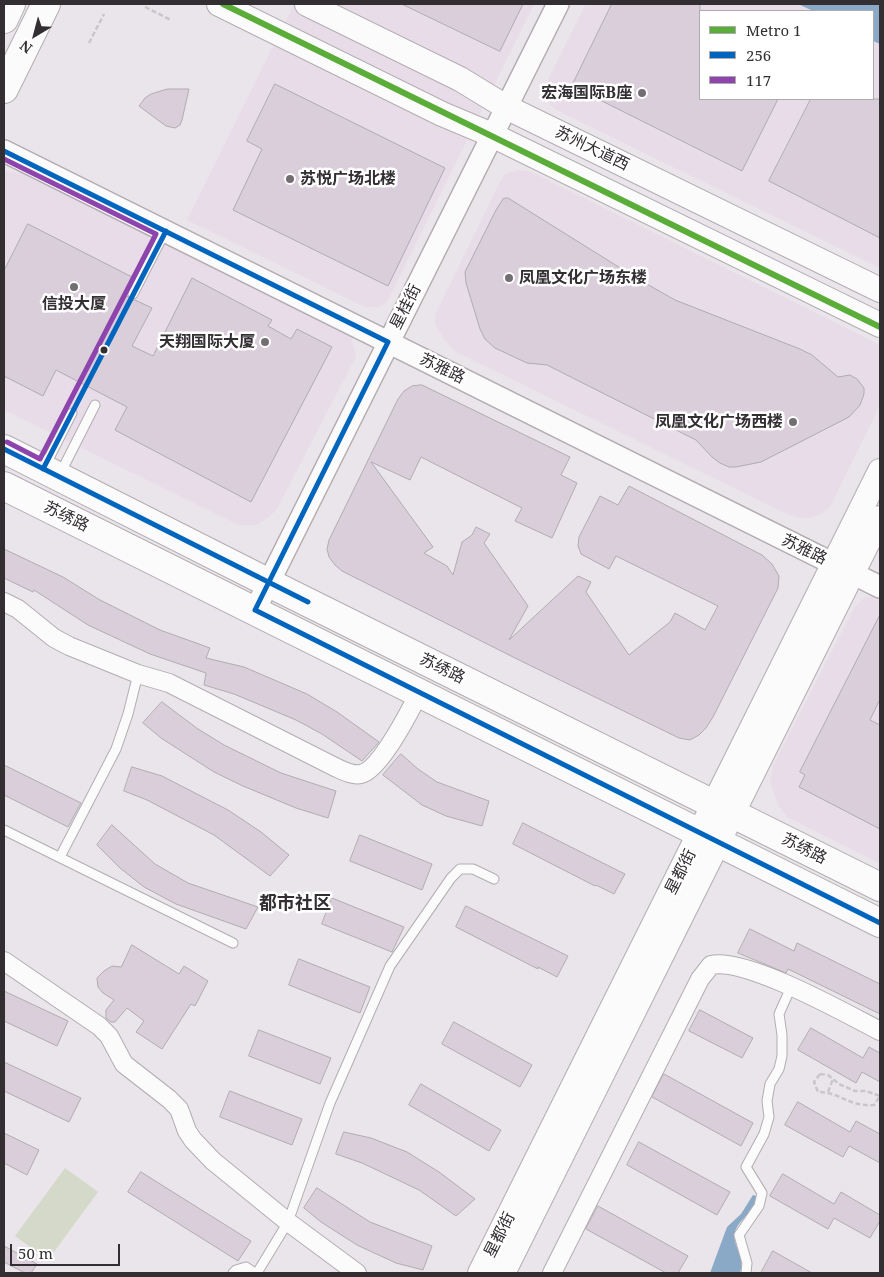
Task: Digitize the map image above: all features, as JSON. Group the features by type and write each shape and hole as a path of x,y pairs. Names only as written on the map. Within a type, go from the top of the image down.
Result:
{"main road":[{"path":"4,19 11,4"},
{"path":"4,89 46,4"},
{"name":"苏州大道西","path":"219,4 442,114 492,135 880,325"},
{"name":"苏州大道西","path":"307,4 460,79 506,107 880,290"},
{"name":"苏绣路","path":"4,449 268,583 880,887"},
{"name":"星都街","path":"503,1273 724,809 843,569 880,471"},
{"name":"苏绣路","path":"4,486 880,924"},
{"name":"星都街","path":"843,569 880,518"},
{"name":"星都街","path":"480,1273 710,838"}],"street":[{"name":"星桂街","path":"255,610 558,4"},
{"name":"苏雅路","path":"4,151 880,587"},
{"path":"4,602 18,608 54,638 82,652 138,674 168,683 335,767 358,774 369,770 382,754 398,731 419,693"},
{"path":"4,961 107,1033 124,1064 179,1109 187,1131 201,1149 220,1167 288,1222 357,1273"},
{"path":"552,1273 704,972 711,965 750,970 791,987 880,1031"}],"lane":[{"path":"133,294 166,231"},
{"path":"51,473 95,405"},
{"path":"51,473 72,413"},
{"path":"60,857 116,749 128,714 138,674"},
{"path":"4,830 233,943"},
{"path":"233,1273 246,1267 256,1273 288,1222 330,1103 390,966 451,878 460,869 473,869 494,879"},
{"path":"746,1273 747,1263 739,1235 759,1206 762,1193 746,1167 764,1134 769,1117 767,1101 770,1084 779,1069 782,1056 779,1014 791,987"}],"path":[{"path":"145,7 171,20"},
{"path":"89,43 104,14"},
{"path":"820,1074 828,1075 839,1084 855,1091 866,1091 880,1096 874,1105 864,1106 854,1104 828,1092 818,1092 814,1082 820,1074"},
{"path":"828,1092 833,1079"}],"shaded area":[{"path":"294,4 534,4 389,298 385,304 378,307 365,307 187,220"},
{"path":"586,4 798,4 811,10 699,10 699,100 874,100 874,41 880,44 880,268 558,111 550,105 547,98 548,80"},
{"path":"518,170 532,172 880,345 880,405 830,507 821,514 811,518 800,518 785,513 456,352 445,341 435,324 435,315 499,184 505,174"},
{"path":"4,172 28,175 351,336 356,356 277,509 268,518 256,525 239,525 4,410"},
{"path":"880,595 880,864 787,817 778,805 770,781 773,766 854,608 864,598"},
{"path":"65,1168 98,1192 48,1260 15,1236"}],"water":[{"path":"798,4 880,4 880,44 874,41 874,10 811,10"},
{"path":"753,1195 756,1196 754,1206 737,1227 734,1237 741,1261 740,1273 710,1273 727,1227 741,1214"}],"building":[{"path":"402,4 523,4 500,51"},
{"name":"宏海国际B座","path":"612,4 700,4 699,100 778,100 742,171 572,86"},
{"path":"275,84 445,168 388,286 233,210 262,149 247,141"},
{"path":"168,89 189,89 182,120 180,125 175,128 166,126 139,106 151,94"},
{"path":"880,99 880,238 769,181 810,100"},
{"path":"508,198 675,300 800,349 812,355 838,377 850,375 857,379 864,388 860,405 849,417 761,462 729,467 712,457 696,440 547,365 527,363 495,348 485,339 480,329 466,283 465,272 496,210 503,199"},
{"path":"28,224 134,278 126,295 131,300 152,308 132,346 153,356 192,278 272,320 268,326 291,339 297,329 332,347 251,502 115,430 127,407 56,370 43,396 4,376 4,271"},
{"path":"422,385 570,457 561,475 577,483 552,538 515,521 522,508 421,457 410,480 371,462 433,547 424,553 447,566 453,575 462,542 472,535 476,527 490,534 484,543 528,606 509,640 578,576 591,582 586,592 629,655 670,622 675,613 705,630 718,606 616,556 609,569 581,554 578,546 579,537 600,496 618,505 629,486 762,555 772,564 779,576 778,588 713,717 699,735 690,740 679,738 342,571 335,565 329,557 327,549 329,540 398,399 404,391 412,386"},
{"path":"4,549 63,577 100,600 160,630 210,648 206,658 244,667 307,694 337,712 379,742 362,761 322,734 296,720 234,694 204,685 206,673 150,654 88,625 34,590 33,592 4,578"},
{"path":"880,615 880,699 870,720 880,725 880,829 799,787 805,775 800,772"},
{"path":"162,702 198,729 224,745 281,773 336,791 328,818 296,808 243,786 214,772 161,738 143,723"},
{"path":"401,754 437,782 489,801 482,826 446,816 422,805 383,775"},
{"path":"4,765 81,803 68,827 4,795"},
{"path":"132,767 162,776 228,810 261,832 289,855 270,876 214,835 147,800 124,791"},
{"path":"523,823 625,874 614,894 513,844"},
{"path":"112,825 155,864 188,883 258,907 246,929 176,904 144,887 120,868 97,845"},
{"path":"360,835 432,864 422,890 350,861"},
{"path":"332,898 404,927 392,952 322,924"},
{"path":"466,906 568,956 557,977 456,927"},
{"path":"750,929 794,951 797,943 880,984 880,1014 788,969 786,973 738,953"},
{"path":"132,945 179,974 184,966 208,981 195,1006 191,1004 162,1049 136,1032 144,1021 127,1008 115,1022 111,1022 106,1018 106,1010 114,1000 103,993 98,987 97,978 112,966 121,967"},
{"path":"299,959 370,987 360,1013 289,985"},
{"path":"4,991 68,1021 57,1046 4,1021"},
{"path":"700,1010 753,1038 742,1058 689,1031"},
{"path":"454,1022 532,1065 520,1087 442,1044"},
{"path":"811,1028 863,1058 869,1047 880,1053 880,1082 862,1072 856,1083 798,1050"},
{"path":"259,1030 331,1058 320,1084 249,1056"},
{"path":"4,1062 81,1098 69,1122 4,1091"},
{"path":"664,1074 753,1123 741,1146 652,1097"},
{"path":"421,1084 501,1130 489,1151 409,1105"},
{"path":"230,1091 302,1119 292,1145 220,1117"},
{"path":"798,1102 850,1132 856,1121 880,1134 880,1163 849,1146 843,1157 785,1125"},
{"path":"344,1132 371,1138 407,1152 439,1172 475,1199 456,1216 419,1190 362,1163 336,1154"},
{"path":"4,1133 39,1150 27,1175 4,1163"},
{"path":"639,1142 730,1192 717,1215 627,1165"},
{"path":"141,1172 251,1241 238,1261 128,1192"},
{"path":"783,1174 834,1204 841,1192 880,1215 880,1221 870,1238 834,1218 828,1229 770,1196"},
{"path":"317,1188 370,1222 432,1246 423,1270 396,1263 357,1245 321,1222 304,1208"},
{"path":"598,1206 688,1256 678,1273 666,1273 586,1229"},
{"path":"4,1246 37,1264 31,1273 25,1273 4,1262"},
{"path":"773,1251 812,1273 761,1273"}],"metro line":[{"name":"1","path":"223,4 880,327"}],"transit line":[{"name":"256","path":"4,151 388,342 255,610 880,923"},
{"name":"117","path":"4,159 156,234 40,459 7,442"},
{"name":"256","path":"43,469 166,231"},
{"name":"256","path":"4,449 308,602"}],"place":[{"name":"宏海国际B座","path":"642,93"},
{"name":"苏悦广场北楼","path":"290,179"},
{"name":"凤凰文化广场东楼","path":"509,278"},
{"name":"信投大厦","path":"74,287"},
{"name":"天翔国际大厦","path":"265,342"},
{"name":"凤凰文化广场西楼","path":"793,422"}],"district":[{"name":"都市社区","path":"295,904"}]}
